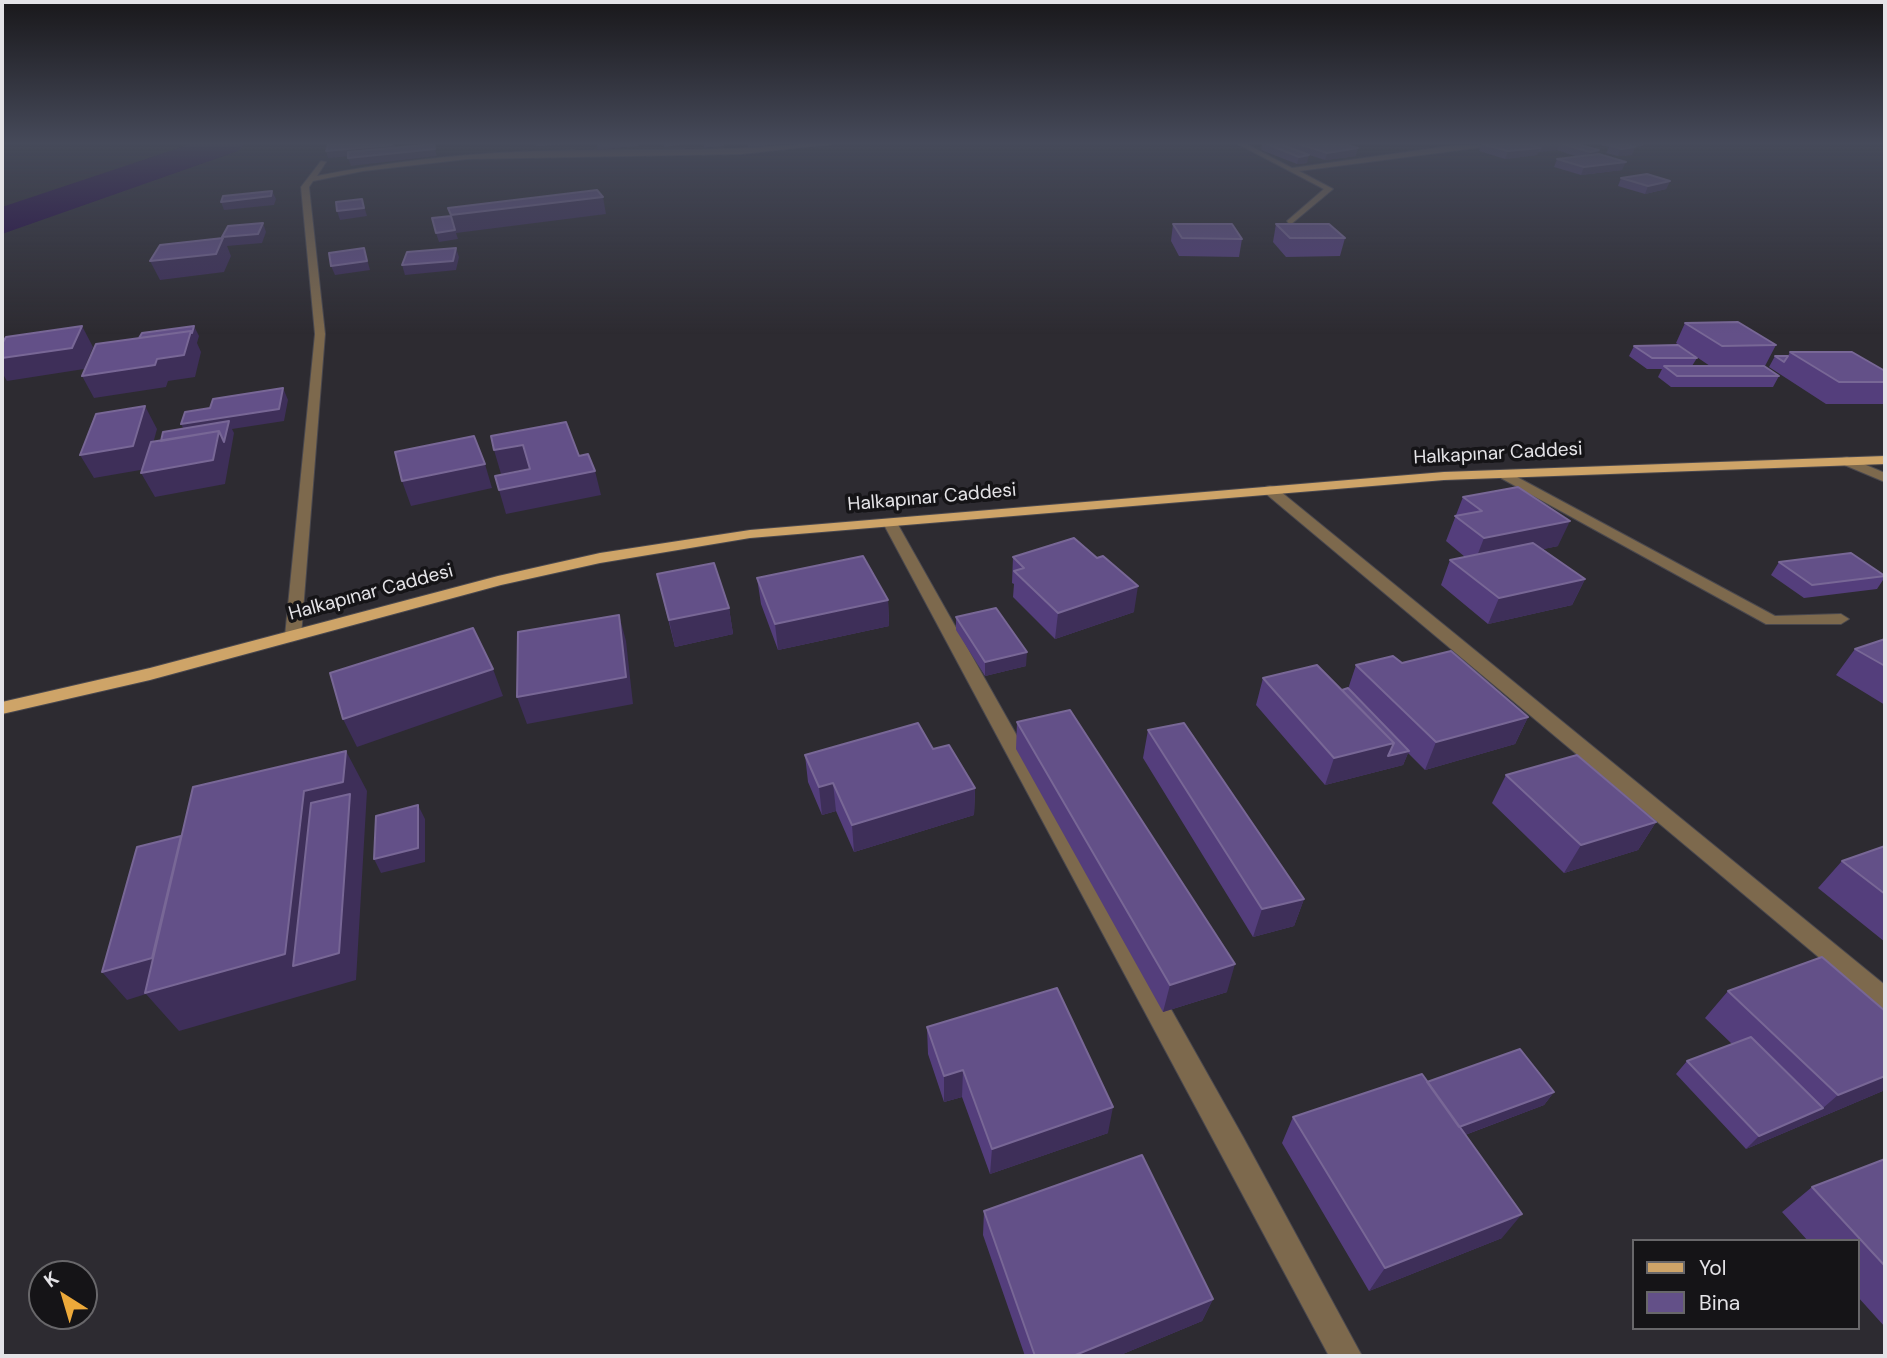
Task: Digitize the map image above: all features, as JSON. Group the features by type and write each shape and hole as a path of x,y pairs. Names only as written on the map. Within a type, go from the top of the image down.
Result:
{"main road":[{"name":"Halkapınar Caddesi","path":"2,708 150,674 498,581 600,558 750,534 1444,476 1885,460"}],"street":[{"path":"293,636 320,334 307,207"},
{"path":"1290,223 1308,207"},
{"path":"1847,461 1885,478"},
{"path":"1504,474 1772,621 1841,619"},
{"path":"1270,491 1885,999"},
{"path":"890,523 1061,839 1214,1107 1346,1356"}],"building":[{"path":"337,207 364,208 337,211"},
{"path":"453,207 515,207 451,215 448,208"},
{"path":"451,216 455,230 436,233 432,218"},
{"path":"263,223 258,234 222,237 228,226"},
{"path":"1173,224 1232,224 1242,239 1182,238"},
{"path":"1276,224 1329,224 1345,238 1290,238"},
{"path":"223,238 216,254 150,261 160,245"},
{"path":"364,248 367,261 331,266 329,253"},
{"path":"456,248 453,261 402,265 407,252"},
{"path":"1738,322 1776,345 1722,346 1685,323"},
{"path":"82,326 72,348 2,358 2,344 6,337"},
{"path":"194,326 192,333 139,338 142,333"},
{"path":"191,331 184,355 157,359 155,365 82,376 96,344"},
{"path":"1678,345 1697,358 1652,358 1634,346"},
{"path":"1790,352 1852,352 1885,371 1885,382 1839,382"},
{"path":"1775,356 1788,356 1784,362"},
{"path":"1664,366 1764,366 1779,376 1677,376"},
{"path":"283,388 279,409 181,424 185,412 210,408 213,399"},
{"path":"145,406 133,446 80,455 96,414"},
{"path":"229,421 224,442 219,431 161,441 163,432"},
{"path":"566,422 579,456 588,454 595,471 499,490 495,476 530,469 523,445 494,450 491,436"},
{"path":"219,431 213,460 141,473 151,442"},
{"path":"474,436 485,464 402,481 395,452"},
{"path":"1518,487 1570,521 1484,538 1455,516 1482,511 1463,497"},
{"path":"1074,538 1097,558 1103,556 1138,586 1058,613 1014,571 1024,568 1013,557"},
{"path":"1533,543 1585,579 1499,598 1450,560"},
{"path":"1851,553 1885,576 1812,585 1779,562"},
{"path":"863,556 888,600 775,624 757,578"},
{"path":"714,563 729,608 669,620 657,574"},
{"path":"996,608 1027,652 985,662 956,617"},
{"path":"619,615 626,677 517,697 518,632"},
{"path":"473,628 493,669 343,719 330,673"},
{"path":"1885,639 1885,666 1855,649"},
{"path":"1451,651 1528,717 1436,742 1356,665 1393,656 1402,663"},
{"path":"1317,665 1394,743 1334,758 1263,678"},
{"path":"1348,688 1409,751 1388,756 1394,743 1342,690"},
{"path":"1070,710 1235,964 1170,985 1017,722"},
{"path":"918,723 933,749 949,745 975,788 852,825 833,783 819,787 805,755"},
{"path":"1184,723 1304,899 1262,909 1148,730"},
{"path":"346,751 343,782 304,791 285,954 145,993 193,787"},
{"path":"1577,755 1656,822 1581,845 1506,775"},
{"path":"350,794 339,953 293,966 311,803"},
{"path":"418,805 418,848 374,859 376,816"},
{"path":"181,836 152,958 102,972 137,847"},
{"path":"1885,846 1885,894 1842,861"},
{"path":"1822,957 1885,1011 1885,1076 1838,1095 1728,991"},
{"path":"1057,988 1113,1107 992,1149 963,1070 944,1076 927,1027"},
{"path":"1751,1037 1823,1108 1759,1136 1687,1061"},
{"path":"1520,1049 1554,1092 1459,1127 1427,1082"},
{"path":"1422,1074 1522,1214 1385,1268 1293,1117"},
{"path":"1142,1155 1213,1299 1073,1356 1035,1356 984,1211"},
{"path":"1885,1159 1885,1266 1812,1187"}],"waterway":[{"path":"2,221 42,207"}]}
